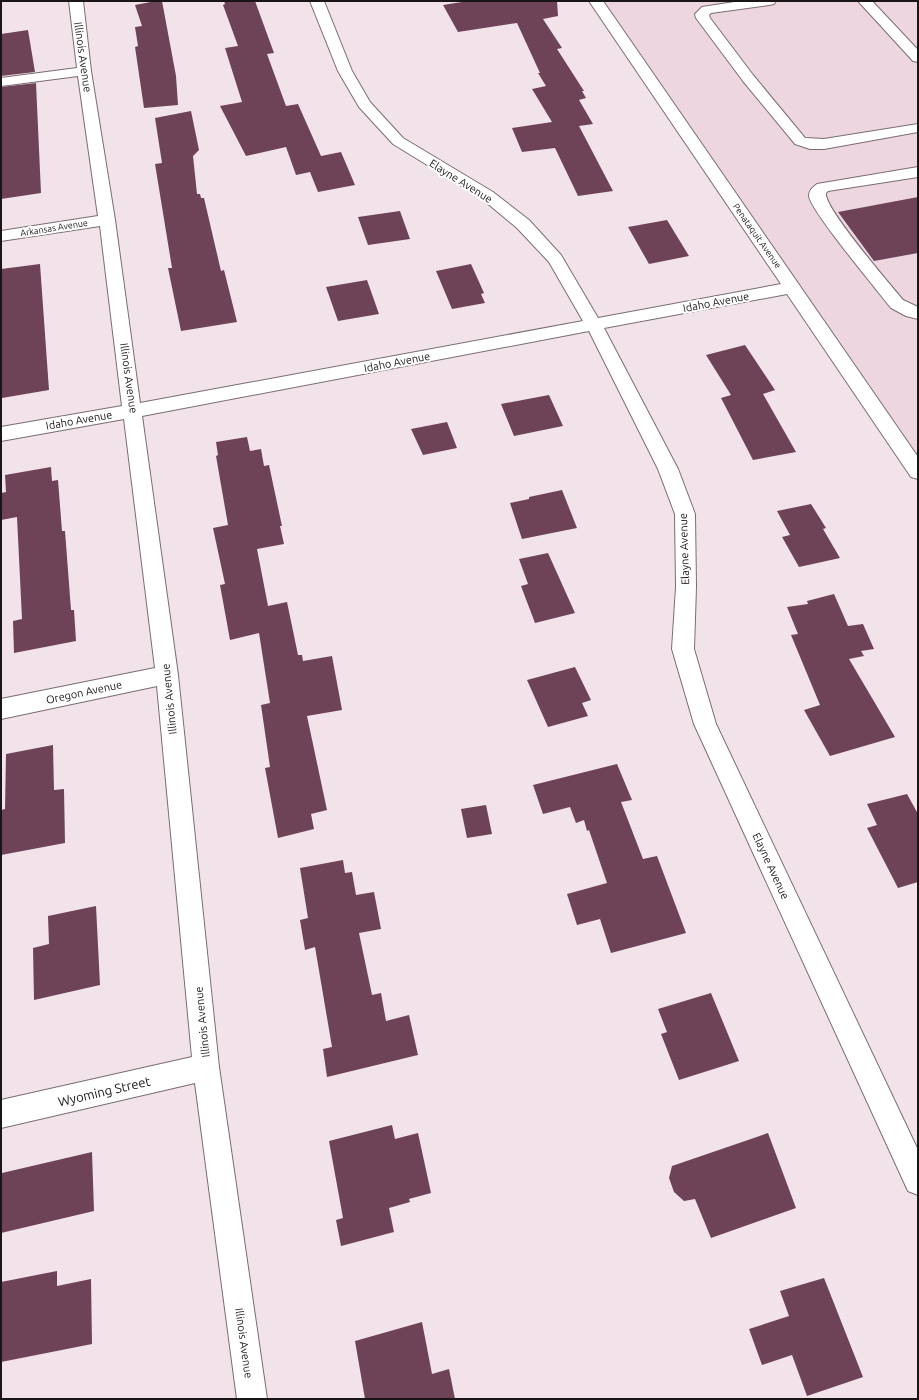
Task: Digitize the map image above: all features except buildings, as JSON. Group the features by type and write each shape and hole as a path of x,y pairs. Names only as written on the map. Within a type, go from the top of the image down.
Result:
{"street":[{"name":"Illinois Avenue","path":"76,1 84,72 107,220 133,411 167,675 206,1067 252,1399"},
{"name":"Elayne Avenue","path":"317,1 345,71 364,104 398,141 486,195 523,224 555,260 594,325 668,468 685,514 686,587 683,649 705,724 918,1181"},
{"name":"Penataquit Avenue","path":"596,1 918,472"},
{"path":"764,1 706,10 702,14 703,18 748,78 800,141 810,144 824,144 918,128"},
{"path":"865,1 918,58"},
{"path":"1,82 84,72"},
{"path":"918,172 823,186 818,191 817,197 829,218 897,304 918,313"},
{"name":"Arkansas Avenue","path":"1,236 107,220"},
{"name":"Idaho Avenue","path":"1,434 133,411 793,288"},
{"name":"Oregon Avenue","path":"1,710 167,675"},
{"name":"Wyoming Street","path":"1,1114 206,1067"}],"shaded area":[{"path":"596,1 918,1 918,472"}]}
